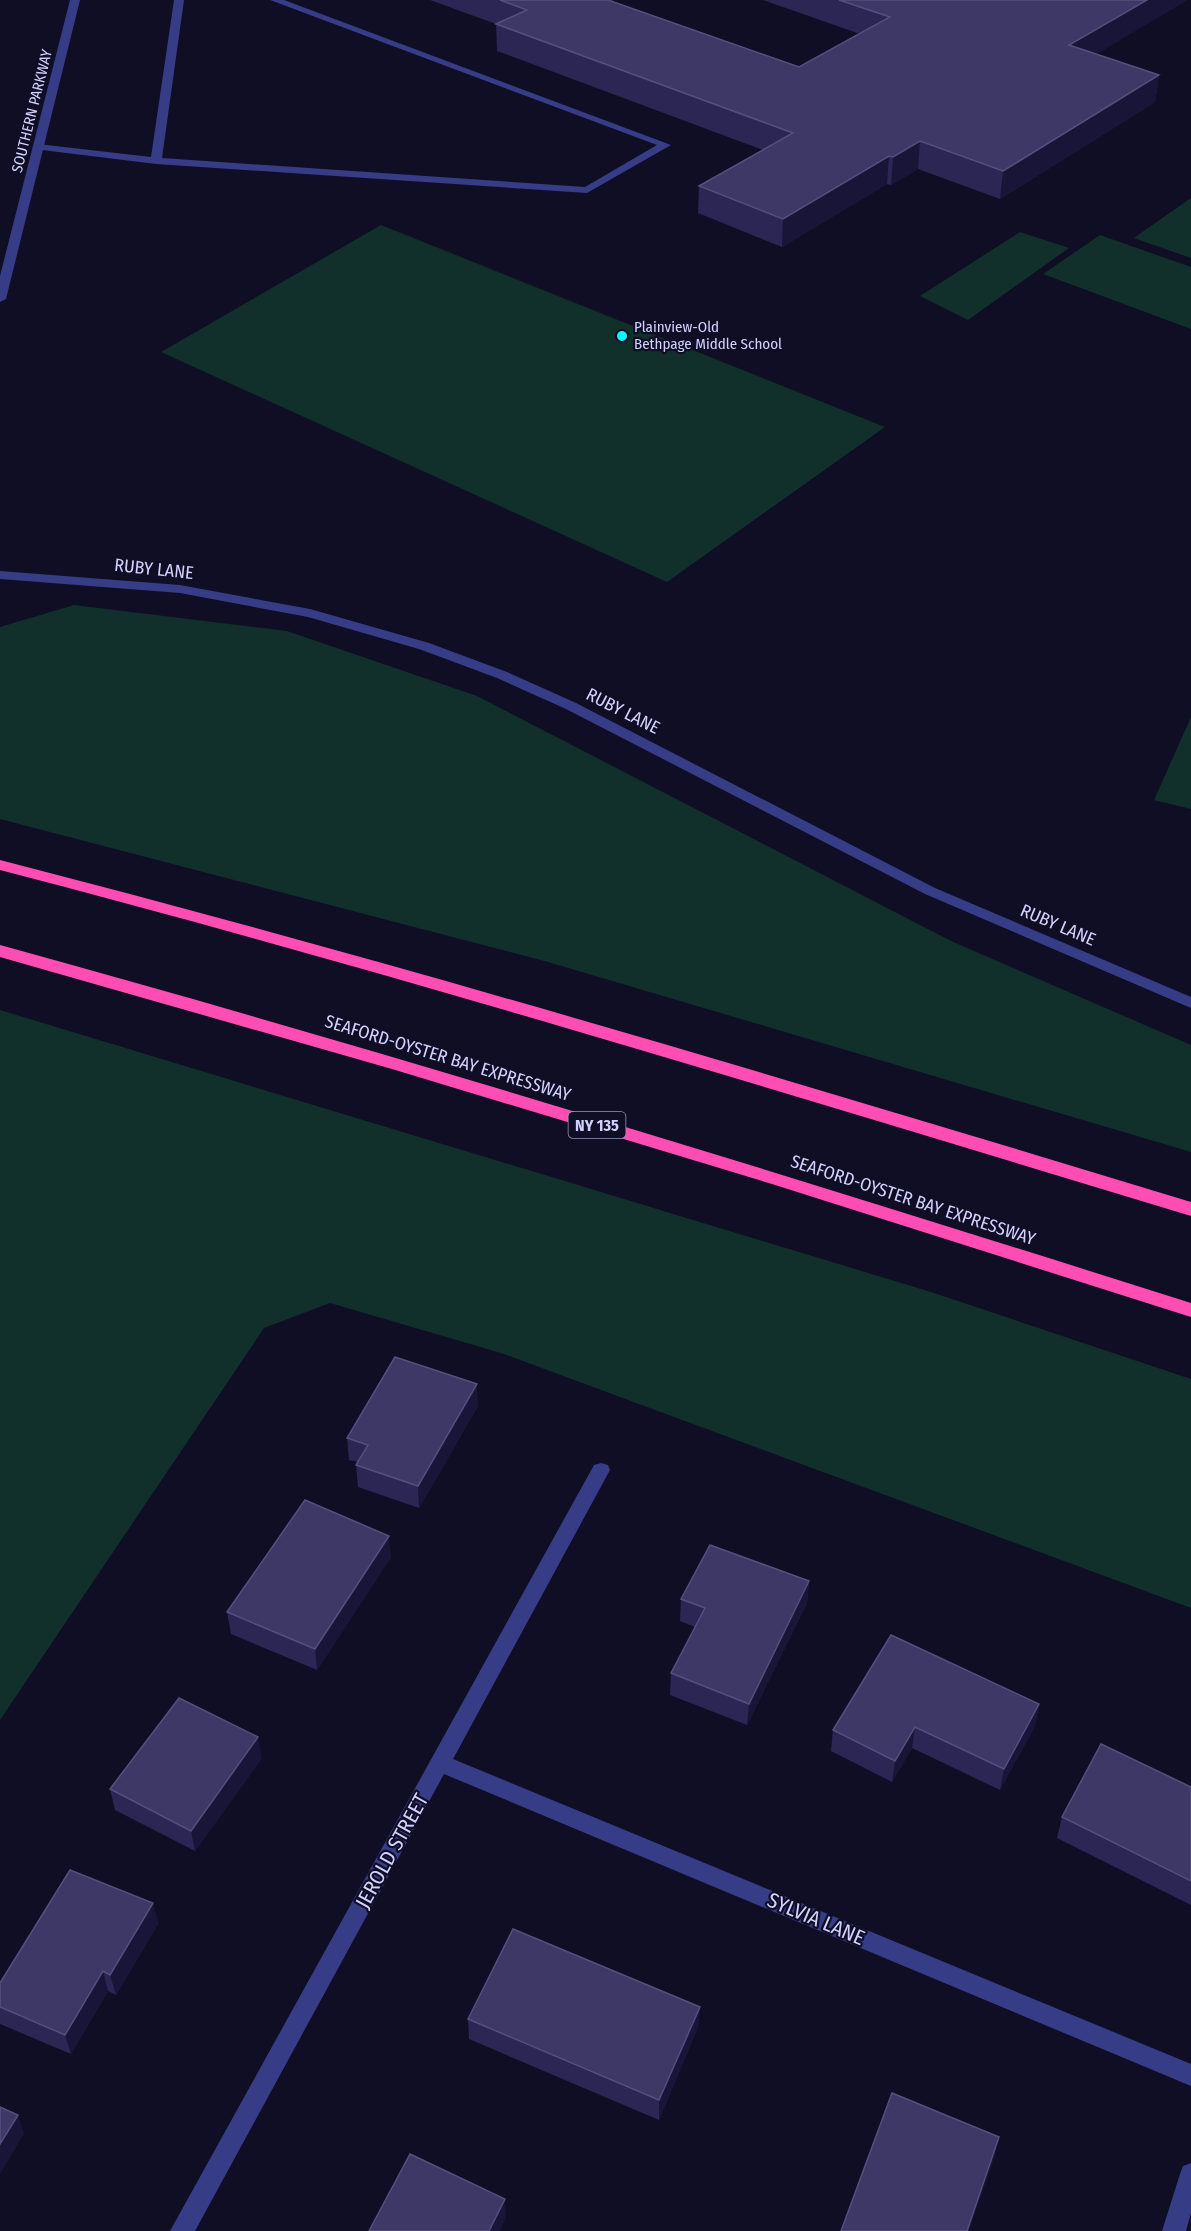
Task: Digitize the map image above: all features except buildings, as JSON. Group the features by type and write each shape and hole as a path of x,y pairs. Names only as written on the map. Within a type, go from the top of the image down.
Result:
{"highway":[{"path":"0,865 102,891 484,998 824,1096 1191,1209"},
{"name":"SEAFORD-OYSTER BAY EXPRESSWAY","path":"0,951 432,1075 779,1179 1191,1310"}],"street":[{"name":"SOUTHERN PARKWAY","path":"0,299 75,0"},
{"path":"156,160 179,0"},
{"path":"38,147 156,160 444,182 587,190 666,145 275,0"},
{"name":"RUBY LANE","path":"0,575 180,589 310,613 424,646 502,675 571,706 930,891 1191,1003"},
{"name":"JEROLD STREET","path":"182,2231 601,1470"},
{"name":"SYLVIA LANE","path":"441,1763 1191,2075"},
{"path":"1174,2231 1191,2174"}],"green space":[{"path":"1191,198 1191,258 1134,238 1138,235"},
{"path":"381,225 885,427 667,582 161,352"},
{"path":"1020,232 1069,248 968,320 920,296"},
{"path":"1100,235 1191,267 1191,329 1043,274"},
{"path":"74,605 287,631 477,696 951,941 1191,1045 1191,1152 548,962 0,819 0,627"},
{"path":"1191,717 1191,809 1154,800"},
{"path":"0,1010 931,1292 1191,1379 1191,1608 501,1353 330,1303 264,1328 0,1720"}],"place":[{"name":"Plainview-Old Bethpage Middle School","path":"622,336"}]}
